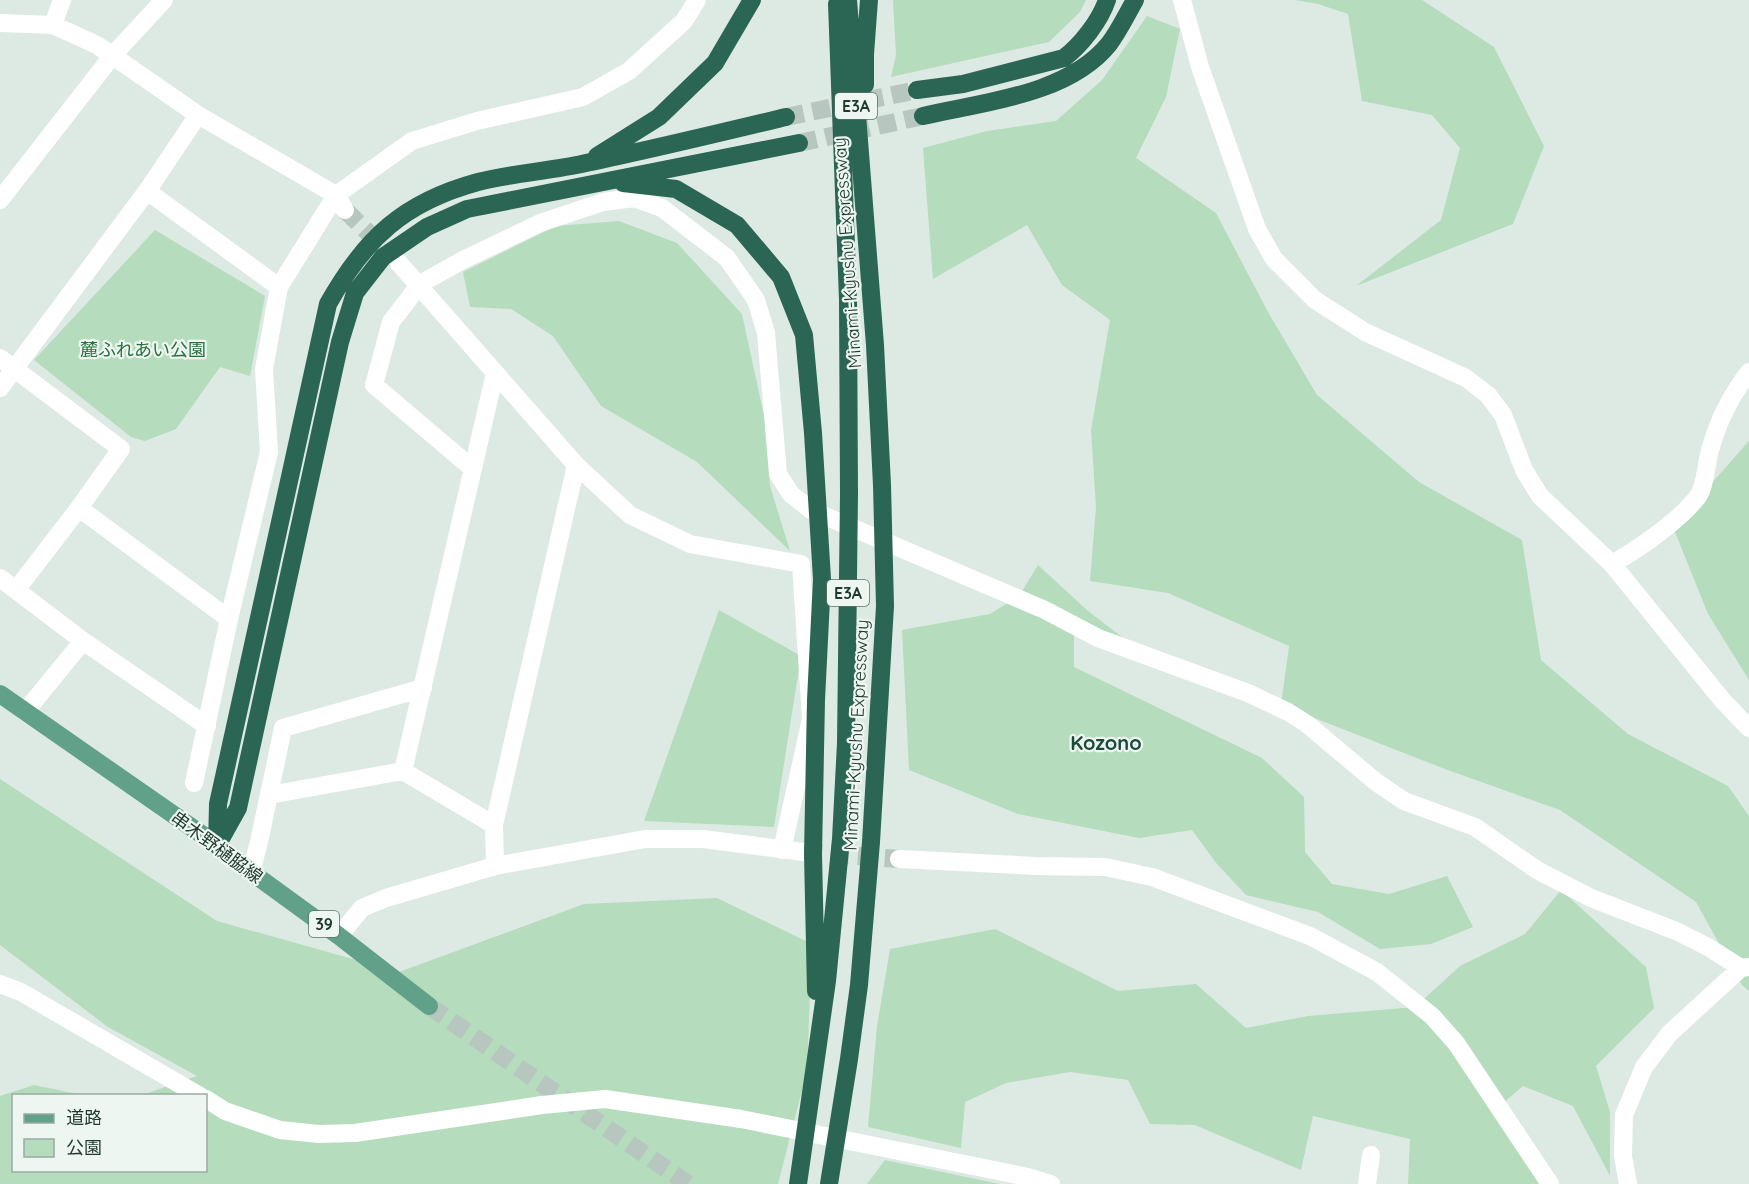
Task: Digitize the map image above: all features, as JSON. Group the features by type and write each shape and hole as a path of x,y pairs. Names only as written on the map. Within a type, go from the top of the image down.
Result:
{"highway":[{"path":"585,164 659,117 715,63 752,0"},
{"name":"Minami-Kyushu Expressway","path":"798,1184 818,1053 841,839 846,743 849,494 848,311 837,0"},
{"name":"Minami-Kyushu Expressway","path":"829,1184 859,985 871,842 885,606 881,453 875,345 848,0"},
{"path":"869,0 865,54 866,115 881,314 881,453"},
{"path":"917,90 963,84 1064,58 1075,50 1107,0"},
{"path":"923,116 967,105 1010,98 1044,86 1084,67 1109,44 1136,0"},
{"path":"217,845 218,804 328,304 346,272 371,242 405,213 436,195 480,182 585,164 786,117"},
{"path":"217,845 238,808 340,342 355,293 383,257 427,227 467,209 798,143"},
{"path":"598,182 676,189 737,225 781,277 804,335 822,579 816,700 813,854 818,1053"}],"main road":[{"name":"串木野樋脇線","path":"0,694 217,845 429,1006"}],"street":[{"path":"53,25 62,0"},
{"path":"0,200 112,55 164,0"},
{"path":"194,783 229,619 269,452 264,369 279,287 340,203 412,141 477,121 583,97 629,71 684,21 697,0"},
{"path":"1182,0 1200,67 1257,229 1274,259 1316,300 1365,332 1466,378 1488,395 1503,415 1524,470 1540,496 1612,564 1723,701 1749,728"},
{"path":"0,24 53,25 97,45 198,115 340,203"},
{"path":"0,388 7,363 147,191 198,115"},
{"path":"147,191 279,287"},
{"path":"473,469 374,385 391,322 420,284 463,260 540,223 603,202 634,198 662,208 727,258 756,300 766,333 778,474 791,494 811,510 1045,610 1098,638 1248,693 1288,712 1307,724 1376,782 1404,801 1475,827 1537,870 1591,898 1676,931 1745,967 1670,1033 1644,1067 1624,1115 1623,1156 1628,1184"},
{"path":"398,262 420,284 576,465 630,515 690,544 801,564 811,719 782,850"},
{"path":"7,363 121,449 16,590"},
{"path":"1612,564 1632,553 1680,514 1699,494 1718,423 1734,392 1749,372"},
{"path":"403,771 495,373"},
{"path":"495,866 494,825 576,465"},
{"path":"79,508 229,619"},
{"path":"0,578 83,641 207,726"},
{"path":"25,712 83,641"},
{"path":"250,872 283,728 423,688"},
{"path":"269,795 403,771 494,825"},
{"path":"339,936 362,908 386,898 495,866 645,839 703,839 804,852"},
{"path":"899,859 1105,867 1152,877 1310,936 1377,972 1432,1016 1456,1042 1550,1184"},
{"path":"0,984 21,992 198,1094"},
{"path":"207,1100 225,1111 280,1130 319,1134 356,1133 542,1105 605,1099 741,1119 1028,1177 1051,1184"},
{"path":"1367,1184 1371,1155"}],"green space":[{"path":"893,0 1086,0 1080,12 1049,42 891,77 896,55"},
{"path":"1295,0 1422,0 1494,47 1544,146 1513,224 1356,286 1441,220 1460,148 1432,115 1362,101 1348,14 1318,4"},
{"path":"1147,16 1180,29 1166,97 1136,158 1216,213 1268,312 1317,395 1419,482 1522,540 1541,660 1628,734 1728,786 1749,816 1749,991 1742,985 1696,902 1560,810 1445,769 1281,705 1289,646 1168,593 1090,581 1096,507 1091,430 1110,320 1062,285 1027,225 933,279 923,148 987,131 1056,121 1102,80"},
{"path":"619,221 677,243 742,314 766,425 770,486 790,551 697,462 601,406 553,336 511,309 470,307 463,272 556,226"},
{"name":"麓ふれあい公園","path":"155,230 265,296 250,376 220,367 176,429 145,441 131,437 34,360"},
{"path":"1749,441 1749,680 1708,614 1673,527"},
{"path":"1038,565 1088,611 1152,660 1074,635 1074,667 1262,758 1304,797 1305,852 1332,884 1389,894 1447,876 1473,927 1431,944 1380,949 1318,912 1246,895 1217,864 1192,830 1139,838 1018,814 909,770 902,630 990,614 1019,596"},
{"path":"719,610 801,656 774,827 644,821"},
{"path":"0,779 217,921 399,972 584,904 717,898 812,944 807,1071 778,1184 0,1184 0,1096 34,1085 78,1094 12,1094 12,1172 207,1172 207,1094 145,1094 197,1076 108,1027 0,945"},
{"path":"1561,890 1646,967 1654,1008 1596,1066 1610,1112 1610,1176 1573,1106 1523,1086 1496,1109 1540,1184 1408,1184 1410,1139 1313,1116 1301,1170 1195,1125 1150,1124 1128,1080 1070,1072 1006,1083 965,1102 961,1148 868,1127 877,1026 890,949 995,929 1118,991 1196,984 1246,1028 1308,1016 1415,1007 1460,966 1525,934"},
{"path":"885,1160 1000,1184 867,1184"}],"tunnel":[{"path":"786,117 917,90"},
{"path":"799,143 923,116"},
{"path":"345,210 398,262"},
{"path":"804,852 899,859"},
{"path":"429,1006 688,1184"}],"district":[{"name":"Kozono","path":"1106,742"}]}
